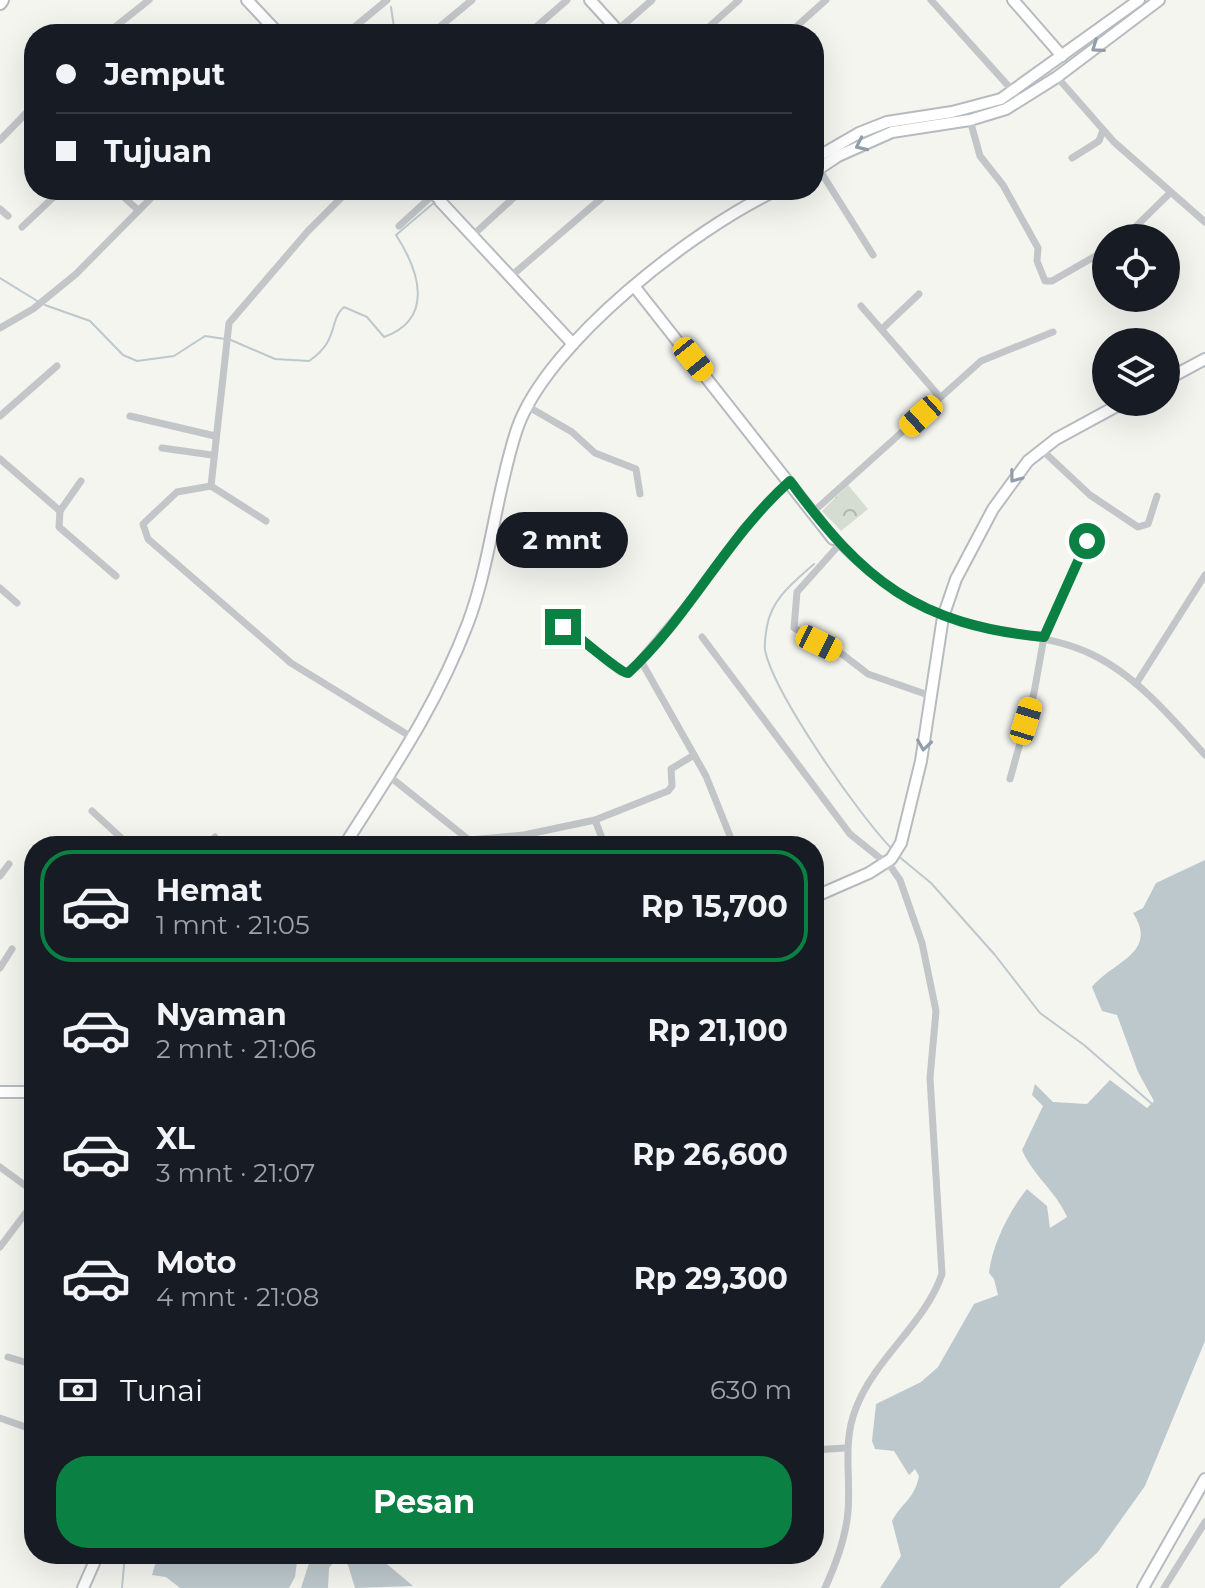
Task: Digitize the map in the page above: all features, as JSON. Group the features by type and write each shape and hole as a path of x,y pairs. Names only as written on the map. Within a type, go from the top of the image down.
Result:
{"main road":[{"path":"247,0 270,24"},
{"path":"590,0 610,24"},
{"path":"1013,0 1062,56"},
{"path":"824,163 892,132 970,120 1006,109 1062,56 1139,0"},
{"path":"824,161 859,133 887,122 976,107 1017,96 1057,77 1159,0"},
{"path":"440,200 573,344"},
{"path":"350,836 441,690 475,603 508,463 527,406 573,344 634,286 753,200"},
{"path":"634,286 836,542"},
{"path":"1180,372 1205,359"},
{"path":"824,892 887,861 901,843 921,761 943,617 956,579 993,509 1015,475 1042,450 1100,416"},
{"path":"0,1092 24,1092"},
{"path":"1143,1588 1205,1479"},
{"path":"83,1588 94,1564"}],"street":[{"path":"119,24 149,0"},
{"path":"358,24 387,0"},
{"path":"443,24 472,0"},
{"path":"539,24 567,0"},
{"path":"627,24 652,0"},
{"path":"712,24 739,0"},
{"path":"799,24 826,0"},
{"path":"931,0 1017,96"},
{"path":"1057,77 1103,130 1169,194 1205,222"},
{"path":"0,140 24,118"},
{"path":"970,120 980,156 1003,185 1038,248 1037,261 1045,281 1052,281 1092,258"},
{"path":"1072,158 1099,141 1103,130"},
{"path":"824,179 873,255"},
{"path":"1138,224 1169,194"},
{"path":"22,227 50,200"},
{"path":"127,200 138,210"},
{"path":"0,328 33,309 105,248 148,200"},
{"path":"211,486 227,334 237,312 340,200"},
{"path":"399,226 430,200"},
{"path":"472,236 511,200"},
{"path":"510,277 599,200"},
{"path":"0,209 8,216"},
{"path":"882,329 919,294"},
{"path":"861,306 939,396"},
{"path":"813,512 939,396 992,355 1053,332"},
{"path":"0,416 57,366"},
{"path":"527,406 572,432 595,453 636,469 640,494"},
{"path":"130,416 215,436"},
{"path":"162,448 212,455"},
{"path":"1042,450 1090,495 1138,527 1148,524 1157,496"},
{"path":"0,459 60,511"},
{"path":"81,481 60,511 59,527 116,576"},
{"path":"548,619 579,635 621,673 628,673 641,661 743,528 790,481"},
{"path":"266,521 211,486 177,492 143,524 148,539 291,663 414,738"},
{"path":"1010,779 1034,693 1044,637 1087,541"},
{"path":"931,696 868,674 842,654 794,628 797,592 836,542 869,574 943,617 1010,634 1044,637 1087,652 1120,670 1205,755"},
{"path":"1133,680 1205,575"},
{"path":"0,588 17,603"},
{"path":"702,637 850,834 887,861 900,880 922,943 933,991 936,1027 930,1078 942,1274 930,1298 865,1387 855,1409 845,1448 848,1512 842,1542 825,1588"},
{"path":"641,661 694,755 730,836"},
{"path":"507,836 595,820 668,791 672,786 671,769 694,755"},
{"path":"389,776 466,836"},
{"path":"92,811 118,836"},
{"path":"595,820 601,836"},
{"path":"0,876 9,864"},
{"path":"0,968 12,949"},
{"path":"2,1172 24,1186"},
{"path":"0,1247 24,1215"},
{"path":"8,1357 24,1362"},
{"path":"0,1418 24,1426"},
{"path":"824,1449 845,1448"},
{"path":"1164,1588 1205,1522"}],"green space":[{"path":"848,485 868,509 841,531 822,511"}],"shaded area":[{"path":"1205,860 1205,1341 1145,1486 1098,1552 1059,1588 880,1588 901,1556 892,1521 911,1496 919,1476 915,1469 909,1475 894,1451 875,1449 872,1441 876,1404 921,1382 938,1367 974,1304 998,1295 989,1273 994,1251 1008,1218 1027,1189 1047,1206 1050,1228 1067,1217 1022,1150 1043,1106 1032,1095 1035,1084 1053,1102 1087,1104 1110,1080 1147,1108 1154,1101 1138,1072 1117,1015 1102,1011 1092,987 1137,947 1141,938 1140,927 1133,913 1143,908 1156,883"},
{"path":"155,1564 297,1564 289,1588 180,1588 166,1577 152,1575"},
{"path":"309,1564 332,1564 329,1568 328,1588 301,1588"},
{"path":"387,1564 413,1586 355,1588 348,1565"}],"waterway":[{"path":"391,7 394,24"},
{"path":"231,340 275,359 309,361 325,346 344,307 367,317 384,337 400,329 411,318 418,292 411,263 396,235 436,201"},
{"path":"0,278 39,302"},
{"path":"45,305 90,321 123,355 137,361 174,356 205,336 225,339"},
{"path":"814,564 785,591 774,607 767,626 765,650 784,695 820,754 860,811 893,850"},
{"path":"897,855 931,883 995,955 1040,1013 1084,1045 1151,1103"},
{"path":"122,1588 124,1564"}],"route":[{"path":"563,627 597,649 620,672 628,673 644,658 705,582 743,528 790,481 835,541 869,574 943,617 1010,634 1044,637 1087,541"}]}
